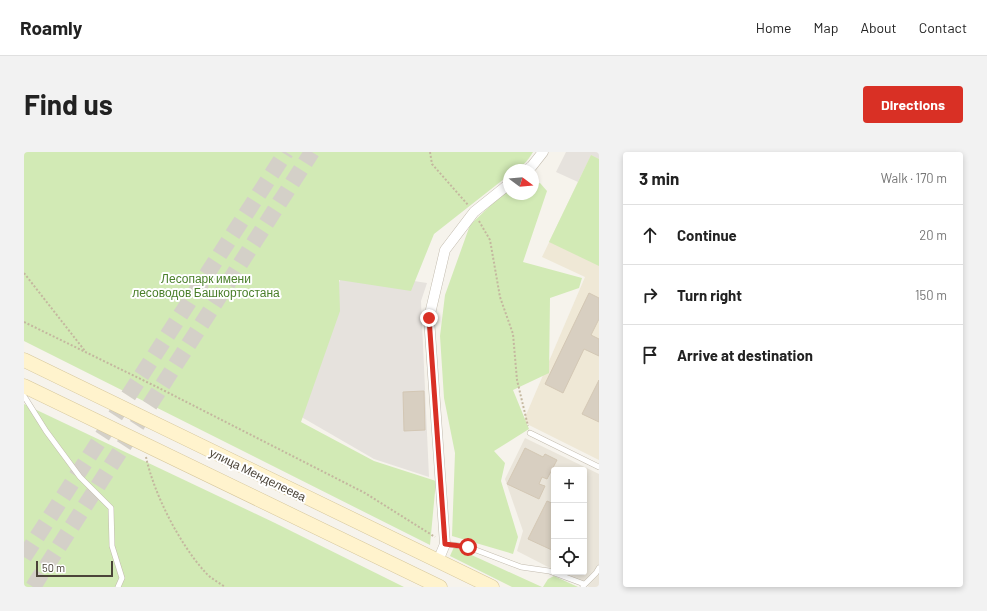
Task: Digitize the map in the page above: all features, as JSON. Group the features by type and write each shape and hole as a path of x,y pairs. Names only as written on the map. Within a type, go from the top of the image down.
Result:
{"main road":[{"name":"улица Менделеева","path":"24,360 492,587"},
{"name":"улица Менделеева","path":"24,386 440,587"}],"street":[{"path":"534,164 543,152"},
{"path":"438,561 445,544 429,318 445,250 474,212 503,189"}],"lane":[{"path":"24,396 46,431 80,477 111,508 112,546 122,578 118,587"},
{"path":"530,432 599,467"},
{"path":"445,544 468,547 522,567 549,571 583,586 599,568"}],"path":[{"path":"430,152 432,164 474,212 490,240 500,297 513,334 517,380 530,432"},
{"path":"24,273 86,352"},
{"path":"24,322 365,493 445,544"},
{"path":"146,455 150,475 183,543 206,573 224,587"}],"shaded area":[{"path":"566,152 599,152 599,159 591,156 578,182 556,172"},
{"path":"591,155 599,159 599,460 523,422 585,277 542,257"},
{"path":"343,270 427,283 421,301 429,477 374,459 298,415"},
{"path":"525,438 585,467 551,467 551,568 517,551 523,531 505,479"},
{"path":"587,468 599,474 599,587 589,587 565,575 587,575"}],"green space":[{"name":"Лесопарк имени лесоводов Башкортостана","path":"24,152 533,152 529,159 523,164 503,164 503,180 434,234 411,291 339,280 340,311 301,422 374,461 436,481 430,545 24,341"},
{"path":"591,155 599,159 599,266 549,242"},
{"path":"539,183 547,191 523,262 582,278 579,288 550,298 549,373 513,390 529,429 494,451 505,463 501,481 518,537 513,554 452,536 455,453 444,398 440,336 445,295 470,225 503,194 503,200 539,200"},
{"path":"24,404 275,523 404,587 24,587"},
{"path":"454,547 542,587 512,587 450,556"},
{"path":"554,576 578,587 543,587 548,579"}],"building":[{"path":"589,293 599,298 599,319 591,335 599,339 599,356 584,349 563,393 545,384"},
{"path":"599,380 599,422 582,414"},
{"path":"424,391 425,430 404,431 403,392"},
{"path":"525,448 543,457 545,454 557,460 553,467 551,467 551,471 547,479 542,477 539,484 545,486 539,499 507,484"},
{"path":"547,501 551,503 551,550 528,539"}],"tunnel":[{"path":"24,557 286,152"},
{"path":"33,587 312,152"}],"route":[{"path":"429,318 445,544 468,547"}]}
